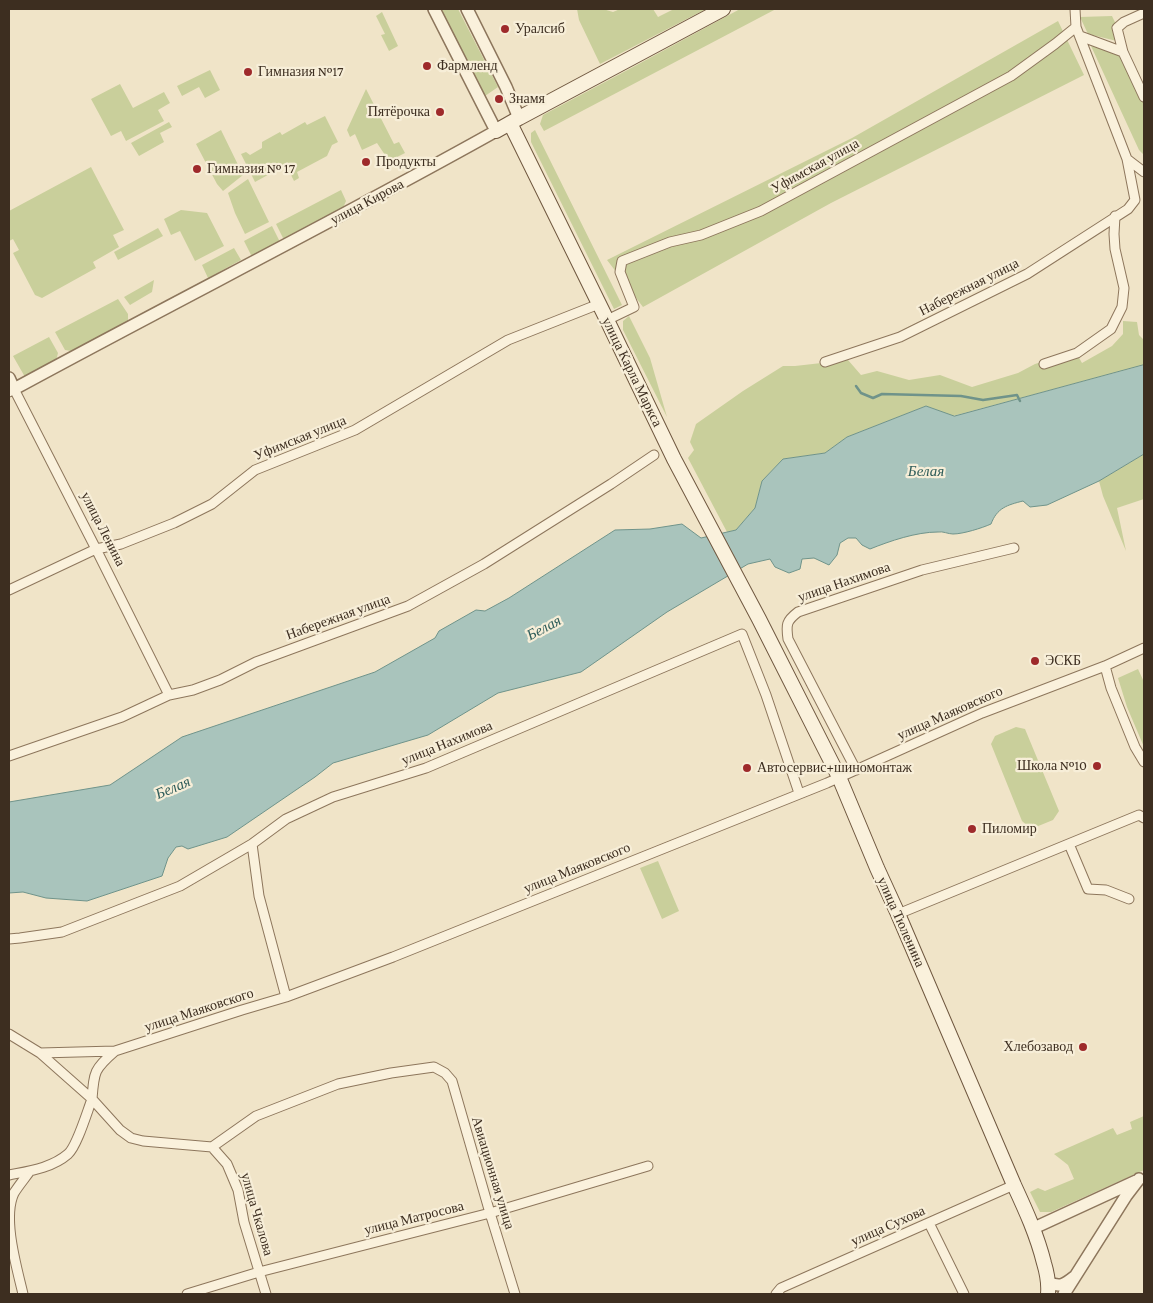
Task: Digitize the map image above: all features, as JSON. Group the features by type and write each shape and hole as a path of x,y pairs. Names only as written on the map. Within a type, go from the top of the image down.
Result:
{"main road":[{"name":"улица Кирова","path":"496,131 723,9"},
{"name":"улица Карла Маркса","path":"514,121 674,459 759,619"},
{"name":"улица Тюленина","path":"759,619 839,777 1034,1228 1039,1242 1048,1289"}],"street":[{"path":"434,9 496,131"},
{"name":"улица Карла Маркса","path":"467,9 506,87 514,121"},
{"path":"1075,9 1076,27 1127,159 1144,172"},
{"path":"1144,13 1124,22 1117,28 1123,52 1144,97"},
{"name":"Уфимская улица","path":"608,320 634,307 620,272 622,261 670,242 701,235 761,211 1010,76 1076,27"},
{"path":"1080,36 1123,52"},
{"name":"улица Кирова","path":"12,390 496,131"},
{"name":"Набережная улица","path":"825,362 900,337 1027,274 1128,209 1135,200 1127,159"},
{"path":"1044,364 1077,352 1111,329 1122,307 1124,288 1115,249 1115,216"},
{"name":"Уфимская улица","path":"9,590 96,549 121,544 174,523 212,504 255,470 355,430 508,340 599,304"},
{"name":"улица Ленина","path":"9,378 12,390 96,549 169,695"},
{"name":"Набережная улица","path":"9,756 122,717 169,695 193,690 220,680 256,662 408,606 484,564 654,455"},
{"name":"улица Нахимова","path":"856,770 788,639 787,628 789,619 798,612 922,570 1014,548"},
{"name":"улица Нахимова","path":"9,938 62,932 180,886 252,844 286,819 333,798 426,768 742,634 800,793"},
{"name":"улица Маяковского","path":"40,1053 115,1051 286,997 393,957 800,793 982,713 1105,666 1144,648"},
{"path":"1105,666 1111,688 1135,747 1144,762"},
{"path":"898,914 1142,815"},
{"path":"252,844 259,896 286,997"},
{"path":"1069,844 1088,890 1106,890 1129,900"},
{"path":"9,1034 40,1053 92,1099 120,1130 132,1138 143,1142 212,1147"},
{"path":"9,1175 47,1166 69,1153 92,1099 96,1071 102,1062 115,1051"},
{"name":"Авиационная улица","path":"212,1147 256,1116 338,1084 391,1073 434,1067 445,1073 452,1081 515,1294"},
{"name":"улица Чкалова","path":"212,1147 227,1164 238,1190 244,1222 266,1294"},
{"name":"улица Матросова","path":"187,1294 258,1272 490,1213 648,1166"},
{"path":"23,1294 9,1225 9,1211 14,1195 30,1170"},
{"path":"1034,1228 1142,1178"},
{"path":"1064,1294 1126,1196 1142,1178"},
{"name":"улица Сухова","path":"776,1294 781,1288 1014,1185"},
{"path":"929,1223 964,1294"},
{"path":"1048,1289 1068,1282 1077,1274"}],"green space":[{"path":"440,9 458,9 498,87 485,96"},
{"path":"577,9 603,9 613,12 620,9 653,9 658,17 674,9 706,9 600,64 579,20"},
{"path":"740,9 776,9 544,131 540,124 543,115"},
{"path":"382,12 398,46 389,51 381,35 385,34 376,16"},
{"path":"1112,16 1125,43 1088,34 1080,17"},
{"path":"1058,21 1084,75 831,203 643,307 607,260 852,138"},
{"path":"1091,46 1128,55 1144,96 1144,155 1139,150"},
{"path":"210,70 220,90 205,98 199,87 182,96 177,86"},
{"path":"120,84 133,108 164,92 170,103 158,110 164,121 126,141 121,131 111,136 91,99"},
{"path":"366,89 394,144 399,142 405,153 389,161 377,143 362,150 355,134 350,137 347,130"},
{"path":"325,116 338,142 332,145 327,156 297,172 299,178 294,181 286,165 255,182 241,154 246,152 250,155 262,148 262,142 280,132 282,135 305,122 307,125"},
{"path":"169,122 172,127 160,133 164,142 139,156 131,143"},
{"path":"221,130 243,175 223,191 217,184 196,144"},
{"path":"535,130 622,305 614,309 531,142 531,133"},
{"path":"91,167 124,230 113,235 119,247 93,262 96,268 42,298 35,295 13,253 19,250 13,239 9,241 9,211"},
{"path":"248,179 269,222 245,234 228,193"},
{"path":"341,190 346,201 343,208 284,240 276,224"},
{"path":"181,210 207,213 224,246 195,261 180,231 171,235 164,219"},
{"path":"272,226 280,242 252,257 244,241"},
{"path":"158,228 163,236 118,260 114,252"},
{"path":"234,248 241,260 208,278 202,265"},
{"path":"154,280 152,292 130,305 124,297"},
{"path":"118,299 128,314 128,321 71,351 65,350 55,332"},
{"path":"629,316 650,358 667,417 623,330 623,321"},
{"path":"1123,321 1137,322 1139,335 1144,340 1144,365 953,416 926,406 847,437 825,453 783,459 762,481 755,508 736,530 727,532 688,458 694,450 690,442 696,424 783,366 848,360 861,375 877,371 909,380 940,375 972,387 1018,373 1035,364 1074,349 1082,363 1112,346 1123,334"},
{"path":"49,337 58,353 56,361 25,377 13,356"},
{"path":"1144,454 1144,499 1117,508 1126,551 1103,496 1099,481"},
{"path":"1138,669 1144,682 1144,747 1127,707 1118,678"},
{"path":"1016,727 1025,729 1059,811 1053,820 1031,829 1022,821 991,744 995,736"},
{"path":"658,861 679,911 662,919 640,868"},
{"path":"1144,1116 1144,1170 1051,1212 1040,1212 1030,1192 1038,1188 1045,1191 1074,1179 1068,1165 1054,1154 1113,1128 1117,1135 1132,1129 1130,1122"}],"water":[{"name":"Белая","path":"1144,365 1144,454 1099,481 1047,505 1030,507 1023,501 1007,506 996,514 991,524 967,532 912,535 870,549 862,545 856,538 848,538 840,543 837,555 829,565 814,558 802,559 800,569 789,573 775,567 770,559 748,564 667,612 581,672 498,693 428,735 333,763 227,837 188,849 182,846 176,847 168,858 162,876 87,901 46,898 23,892 9,893 9,802 110,785 182,737 375,672 435,638 439,631 476,610 485,611 509,598 615,530 650,529 682,524 701,538 736,530 755,508 762,481 783,459 825,453 847,437 926,406 954,416"}],"waterway":[{"path":"856,386 861,393 873,398 882,394 961,396 983,400 1017,395 1020,401"}],"place":[{"name":"Уралсиб","path":"505,29"},
{"name":"Фармленд","path":"427,66"},
{"name":"Гимназия №17","path":"248,72"},
{"name":"Знамя","path":"499,99"},
{"name":"Пятёрочка","path":"440,112"},
{"name":"Продукты","path":"366,162"},
{"name":"Гимназия № 17","path":"197,169"},
{"name":"ЭСКБ","path":"1035,661"},
{"name":"Школа №10","path":"1097,766"},
{"name":"Автосервис+шиномонтаж","path":"747,768"},
{"name":"Пиломир","path":"972,829"},
{"name":"Хлебозавод","path":"1083,1047"}]}
